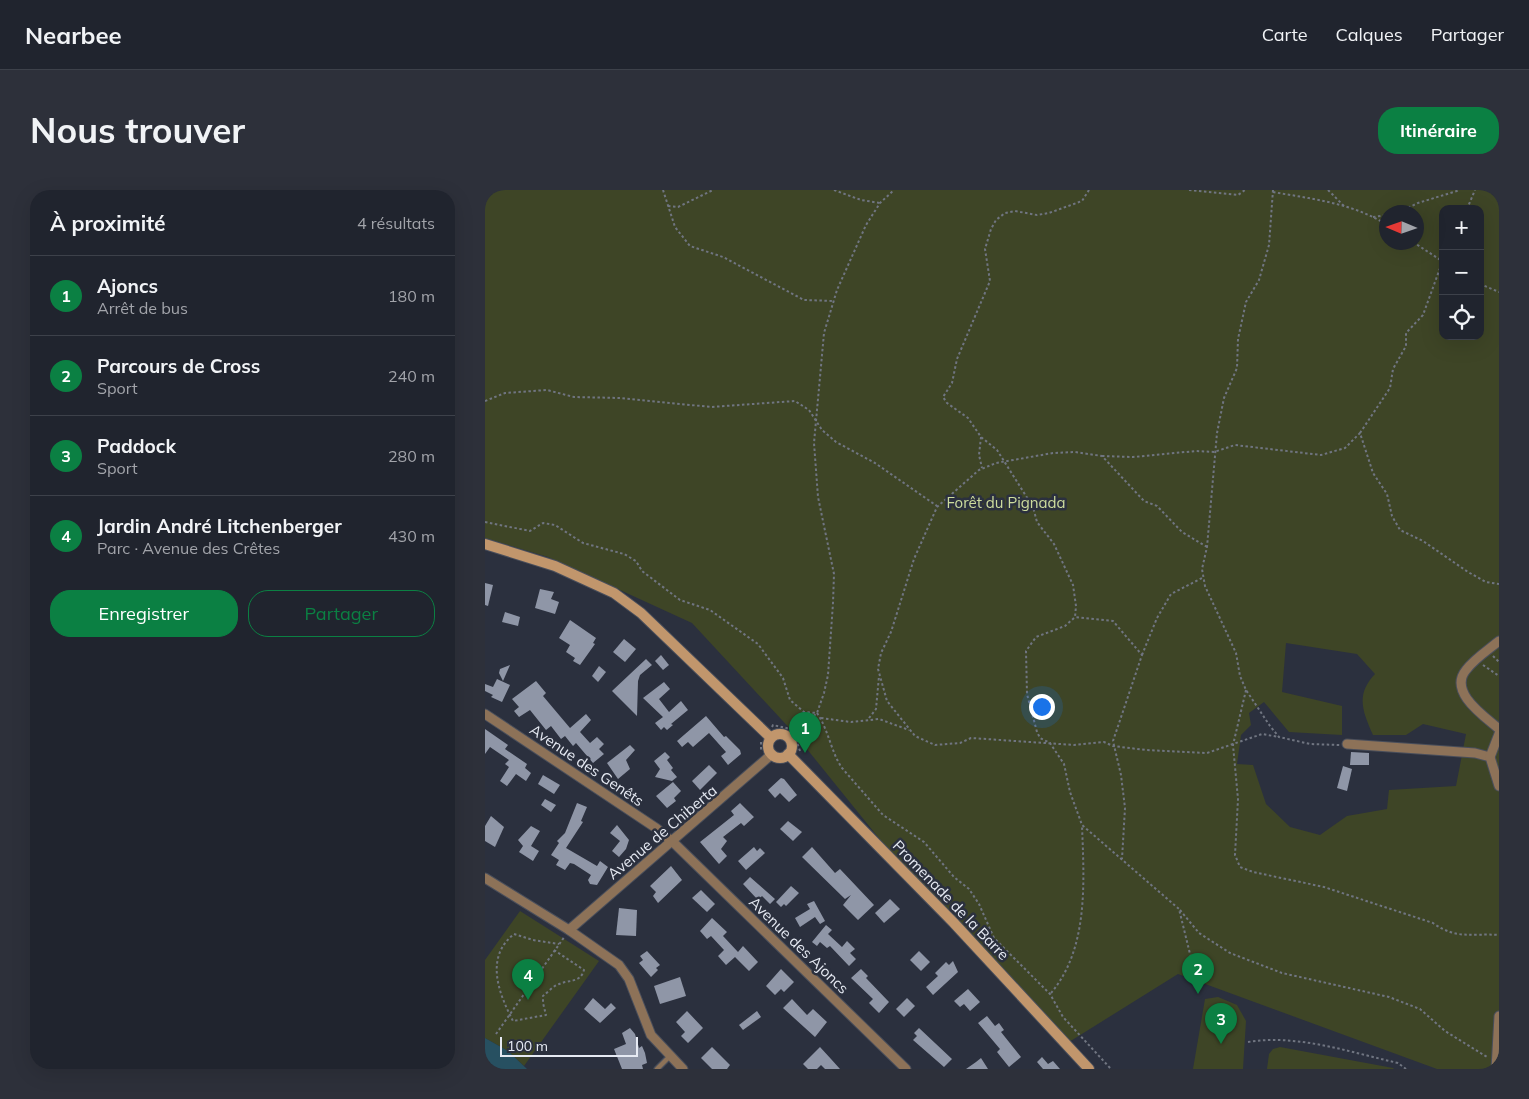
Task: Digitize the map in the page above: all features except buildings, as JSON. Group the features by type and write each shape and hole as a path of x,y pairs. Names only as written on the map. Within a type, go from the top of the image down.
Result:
{"main road":[{"path":"485,544 555,566 614,593 648,620 771,738"},
{"path":"779,734 787,736 792,747 791,757 780,758 772,754 769,748 771,738 779,734"},
{"name":"Promenade de la Barre","path":"791,757 831,794 953,922 1086,1068"}],"street":[{"path":"1499,641 1462,675 1461,689 1475,709 1499,729"},
{"name":"Avenue des Genêts","path":"485,714 656,828 672,842"},
{"path":"1499,734 1491,757 1499,786"},
{"path":"1347,744 1475,753 1491,757"},
{"name":"Avenue de Chiberta","path":"569,930 772,754"},
{"name":"Avenue des Ajoncs","path":"672,842 906,1069"},
{"path":"485,878 569,930 619,965 629,979 651,1035 683,1069"},
{"path":"1496,1066 1499,1016"}],"lane":[{"path":"657,1069 670,1056"}],"path":[{"path":"663,190 675,227 690,246 723,257 804,300 833,301"},
{"path":"668,206 678,206 713,190"},
{"path":"834,190 840,194 880,203"},
{"path":"773,725 796,730 803,726 817,713 828,675 834,574 817,497 814,443 824,334 833,301 866,225 880,203 895,190"},
{"path":"1051,994 1061,981 1074,948 1082,910 1082,825 1070,792 1064,764 1050,743 1040,738 1037,732 1027,694 1025,656 1032,640 1065,626 1075,617 1076,606 1073,585 1054,544 1037,522 1033,507 1005,461 981,437 969,418 947,403 943,397 952,383 954,366 990,281 985,249 996,220 1005,213 1015,211 1037,215 1049,213 1082,201 1089,190"},
{"path":"1189,190 1238,195 1245,190"},
{"path":"1328,190 1345,206"},
{"path":"1415,205 1436,196 1460,190"},
{"path":"1469,205 1475,190"},
{"path":"1279,736 1246,690 1240,676 1236,653 1212,604 1202,569 1207,547 1215,452 1224,398 1237,368 1238,339 1246,302 1259,280 1269,246 1273,191 1345,206 1373,216 1379,220"},
{"path":"1373,216 1379,216"},
{"path":"1424,249 1439,258"},
{"path":"867,719 876,709 881,653 891,632 914,559 937,507 982,468 1005,461 1053,453 1075,452 1102,456 1133,457 1196,450 1215,452 1235,445 1321,455 1345,448 1360,433 1390,388 1393,368 1406,346 1406,333 1423,315 1439,272"},
{"path":"1484,286 1499,292"},
{"path":"485,401 505,393 547,390 575,397 620,398 711,408 795,401 802,404 815,418 822,430 836,442 875,464 937,507"},
{"path":"1360,433 1373,473 1387,494 1391,516 1400,530 1423,540 1468,572 1486,582 1499,584"},
{"path":"981,437 979,455 982,468"},
{"path":"1102,456 1144,501 1157,506 1181,532 1207,547"},
{"path":"485,522 530,530 543,524 555,524 583,544 624,554 636,561 642,571 680,600 710,610 758,644 783,678 790,700 804,712 817,713 821,718 828,731 836,760 842,768 883,815 924,842 954,877 969,889 979,904 993,938 1051,994 1063,1017 1111,1069"},
{"path":"1122,859 1125,808 1121,775 1113,746 1119,718 1157,618 1171,594 1204,577"},
{"path":"1075,617 1113,621 1142,655"},
{"path":"1477,660 1499,676"},
{"path":"879,674 887,701 909,730 923,741 935,745 960,743 971,738 1050,743 1103,742 1113,746 1207,752 1262,734 1279,736 1310,744 1331,746 1347,744"},
{"path":"1246,690 1233,745 1238,799 1235,855 1240,867 1253,872 1324,887 1433,923 1448,933 1461,936 1473,934 1499,935"},
{"path":"821,718 851,722 879,719 909,730"},
{"path":"791,757 800,752 794,733 796,730"},
{"path":"1082,825 1179,909 1199,933 1230,953 1282,973 1389,997 1420,1009 1445,1031 1496,1066"},
{"path":"1179,909 1190,954 1203,984"},
{"path":"496,1034 565,936 558,930"},
{"path":"554,950 584,970 582,976 579,980 557,985 543,996 547,1015 513,1022 494,972 496,954 514,934 533,940 559,944"},
{"path":"1248,1042 1269,1039 1300,1041 1398,1063 1406,1069"}],"green space":[{"name":"Forêt du Pignada","path":"485,190 1499,190 1499,1069 1437,1069 1178,974 1069,1042 928,899 794,733 692,623 548,557 485,538","holes":["1286,643 1357,654 1375,674 1365,689 1363,696 1366,719 1373,735 1406,735 1423,724 1466,734 1456,786 1389,790 1387,809 1347,816 1320,835 1290,827 1266,804 1253,765 1237,764 1241,735 1251,725 1249,713 1264,702 1289,732 1342,735 1342,706 1282,692"]},
{"path":"520,911 599,961 524,1066 508,1051 485,1038 485,960"},
{"path":"1218,997 1237,1005 1246,1021 1243,1069 1193,1069 1205,999"},
{"path":"1280,1047 1394,1069 1267,1069 1269,1054 1273,1049"}],"water":[{"path":"485,1038 508,1051 527,1069 485,1069"}],"place":[{"name":"Ajoncs","path":"805,753"},
{"name":"Parcours de Cross","path":"1198,994"},
{"name":"Jardin André Litchenberger","path":"528,1000"},
{"name":"Paddock","path":"1221,1044"}]}
